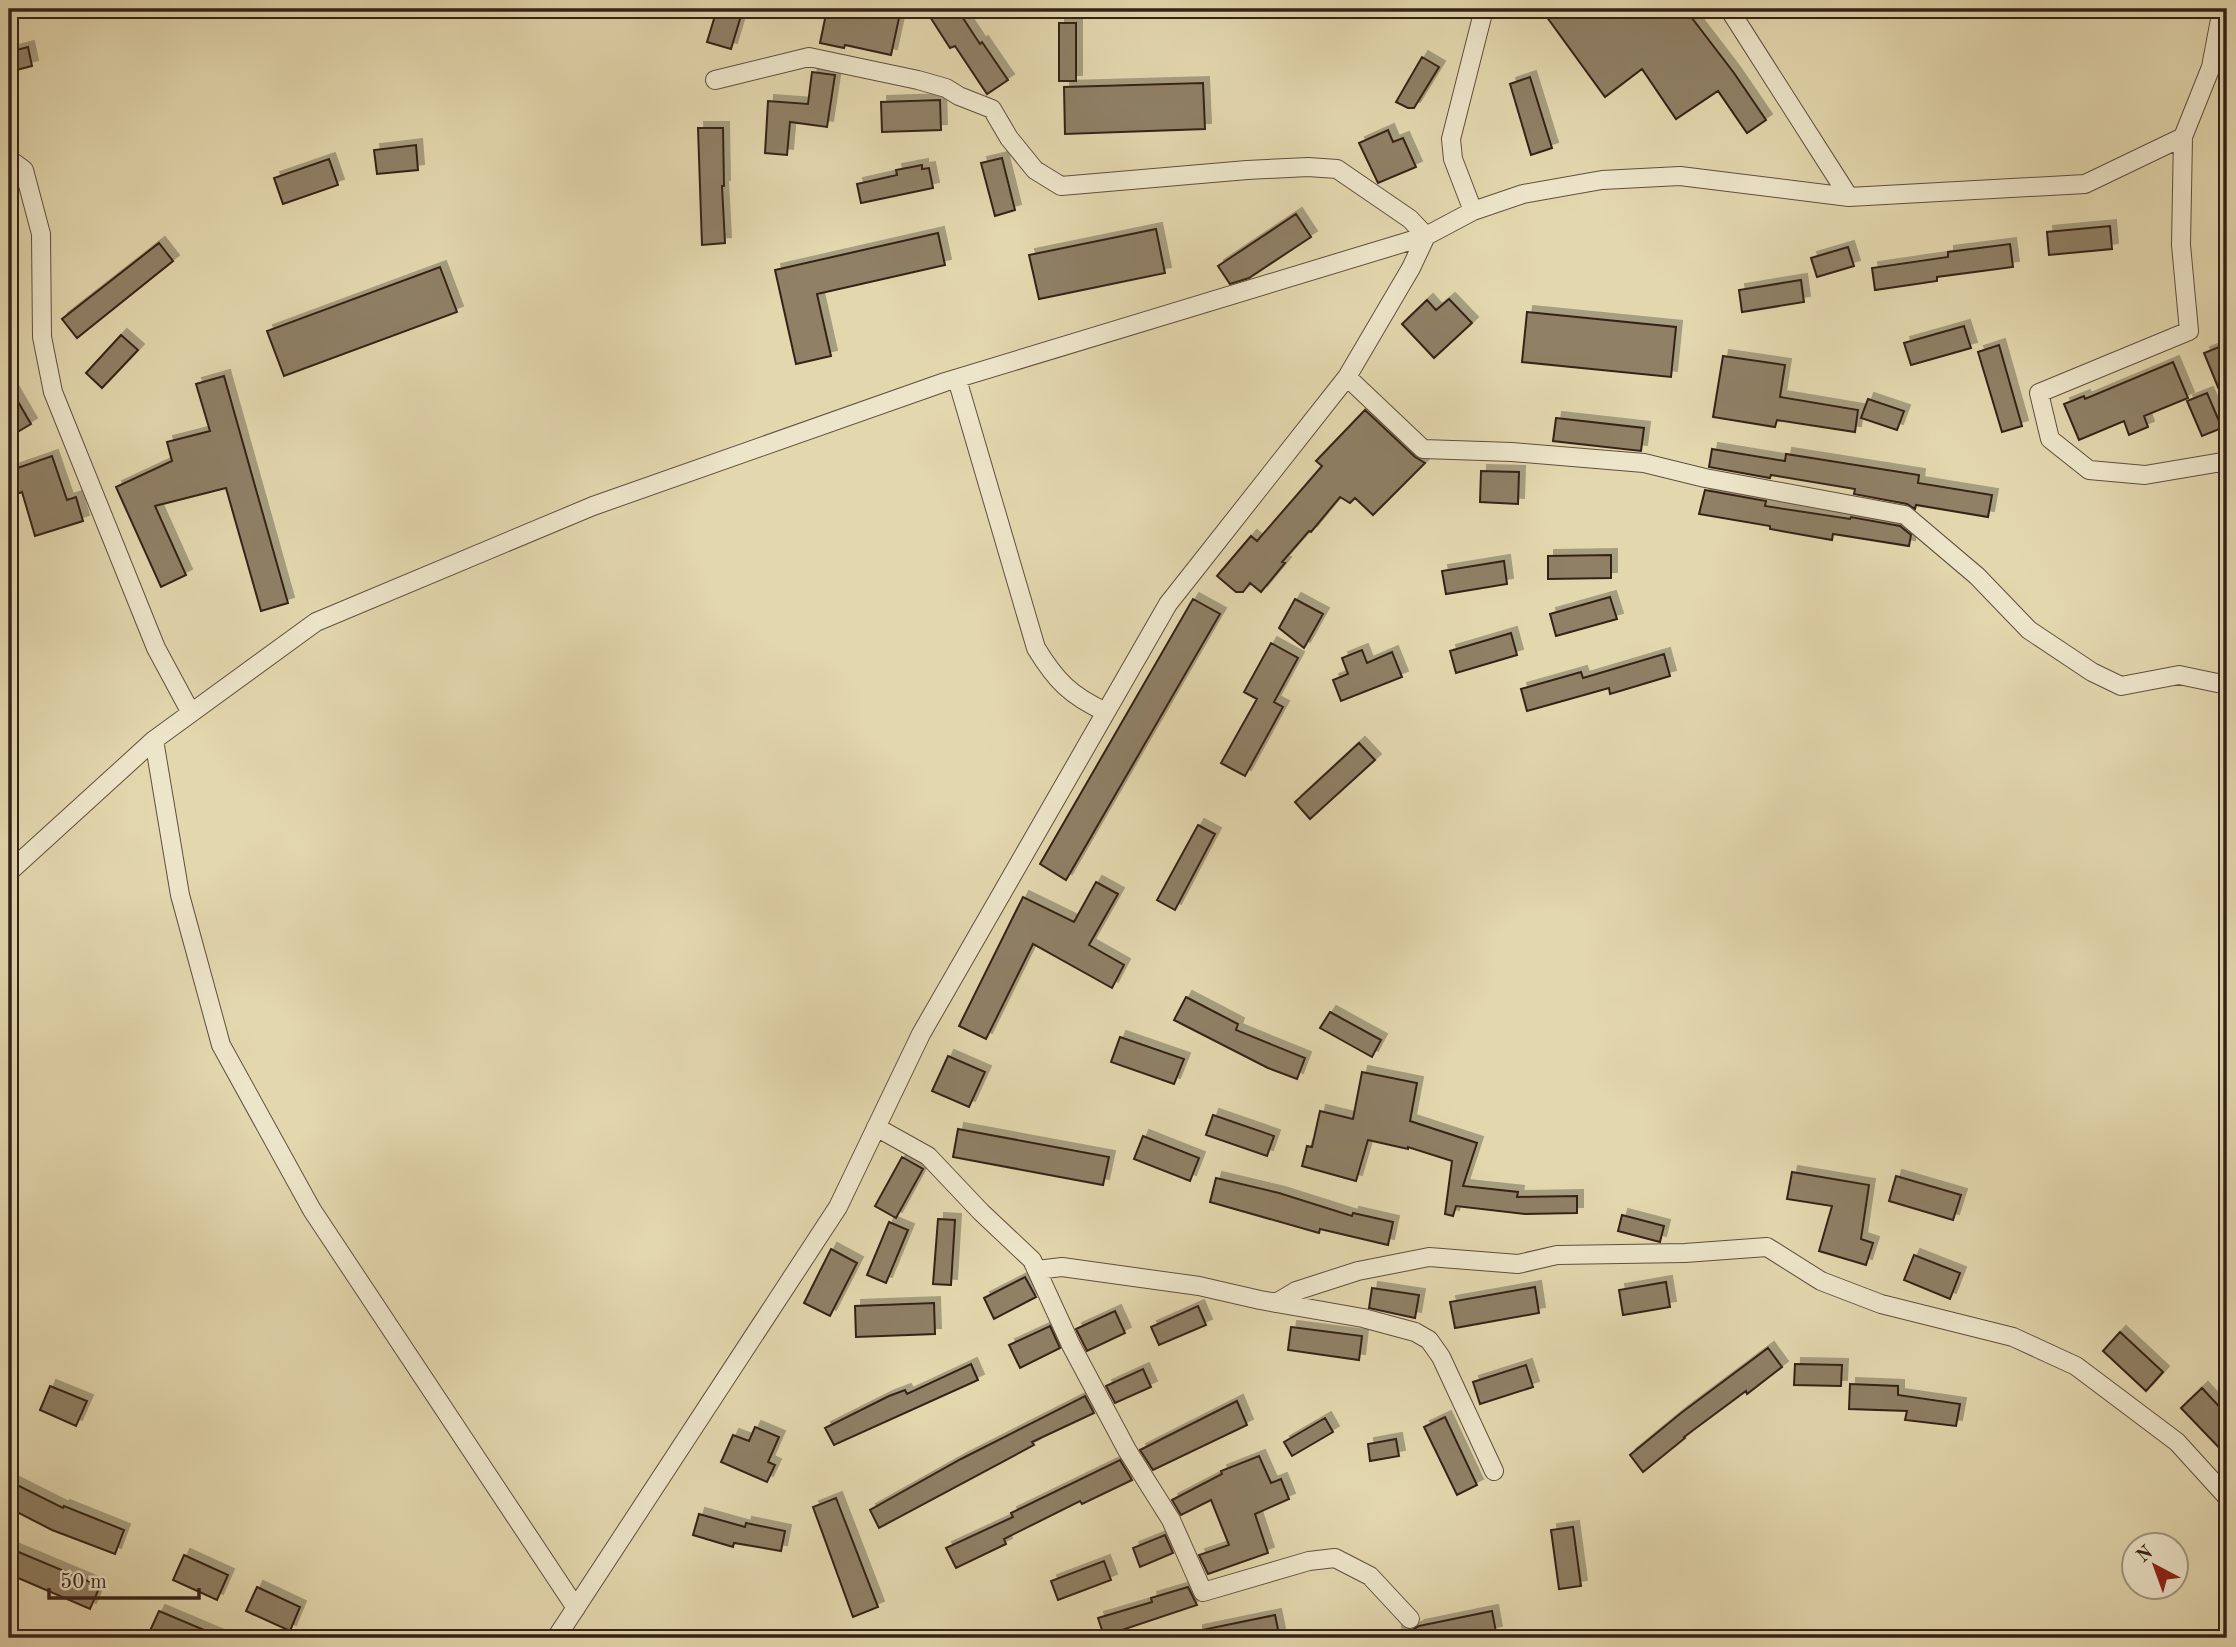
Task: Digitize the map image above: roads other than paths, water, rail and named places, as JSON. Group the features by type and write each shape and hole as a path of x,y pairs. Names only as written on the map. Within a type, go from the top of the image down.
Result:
{"street":[{"path":"1473,211 1453,159 1451,139 1484,9"},
{"path":"1729,9 1849,197"},
{"path":"2222,9 2211,67 2183,137 2181,245 2189,331 2039,393 2050,439 2089,470 2144,475 2222,462 2227,464"},
{"path":"715,80 809,57 946,88 992,109 1009,138 1034,170 1061,186 1247,170 1308,167 1337,169 1410,219 1426,236"},
{"path":"9,872 154,740 316,622 593,506 957,379 1426,236 1473,211 1523,194 1602,180 1680,176 1849,197 2085,184 2183,137"},
{"path":"9,159 24,170 41,234 42,337 53,392 156,648 191,713"},
{"path":"556,1638 838,1207 921,1034 1168,604 1347,377 1411,268 1426,236"},
{"path":"1347,377 1423,449 1512,452 1644,463 1704,478 1905,515 1977,576 2029,630 2092,672 2121,686 2179,675 2227,685"},
{"path":"957,379 1036,648 1048,668 1067,689 1106,712"},
{"path":"154,740 180,895 220,1045 312,1210 576,1608"},
{"path":"876,1128 928,1156 981,1212 1032,1260 1071,1345 1127,1450 1171,1520 1203,1592 1309,1560 1335,1558 1370,1576 1410,1619"},
{"path":"1276,1303 1296,1291 1358,1271 1429,1258 1518,1265 1557,1255 1685,1253 1767,1247 1821,1281 1881,1304 2013,1337 2076,1366 2177,1442 2227,1497"},
{"path":"1037,1270 1062,1267 1199,1286 1363,1318 1415,1332 1429,1340 1441,1357 1494,1471"}]}
